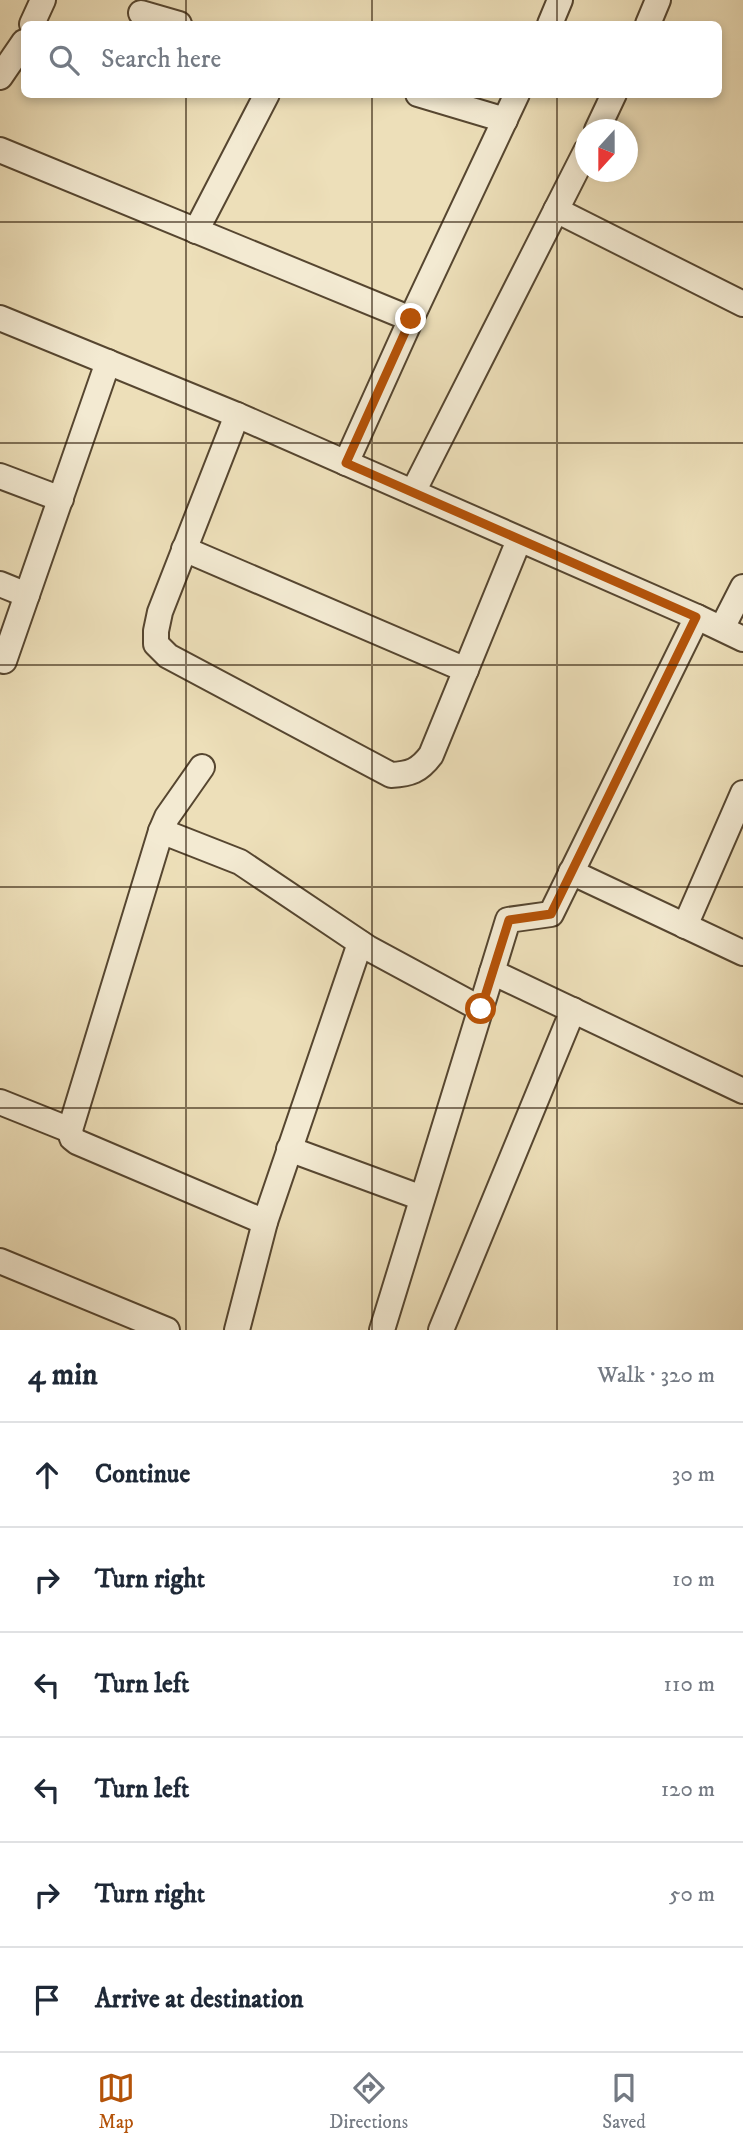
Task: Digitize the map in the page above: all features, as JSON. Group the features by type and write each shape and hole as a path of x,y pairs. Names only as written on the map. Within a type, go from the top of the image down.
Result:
{"street":[{"path":"33,21 43,0"},
{"path":"551,21 560,0"},
{"path":"649,21 659,0"},
{"path":"141,13 169,21"},
{"path":"0,76 21,46"},
{"path":"196,231 265,98"},
{"path":"431,98 505,120"},
{"path":"346,463 515,98"},
{"path":"602,119 612,98"},
{"path":"0,150 411,319"},
{"path":"413,492 575,173"},
{"path":"556,210 743,304"},
{"path":"0,317 237,415 732,634 743,587"},
{"path":"5,661 108,362"},
{"path":"237,415 160,612 156,644 168,656 391,775 411,774 423,766 431,755 519,540"},
{"path":"0,476 61,499"},
{"path":"184,549 466,670"},
{"path":"0,584 27,595"},
{"path":"382,1330 509,920 551,914 696,617"},
{"path":"202,767 167,817 161,831 70,1130 72,1138 77,1142 265,1222"},
{"path":"685,926 743,793"},
{"path":"161,831 240,862 360,943 481,1009"},
{"path":"572,872 743,953"},
{"path":"237,1330 265,1222 360,943"},
{"path":"492,972 743,1091"},
{"path":"441,1330 573,1010"},
{"path":"0,1102 70,1130"},
{"path":"289,1149 422,1198"},
{"path":"0,1261 167,1330"}],"route":[{"path":"411,319 346,463 696,617 551,914 509,920 481,1009"}]}
